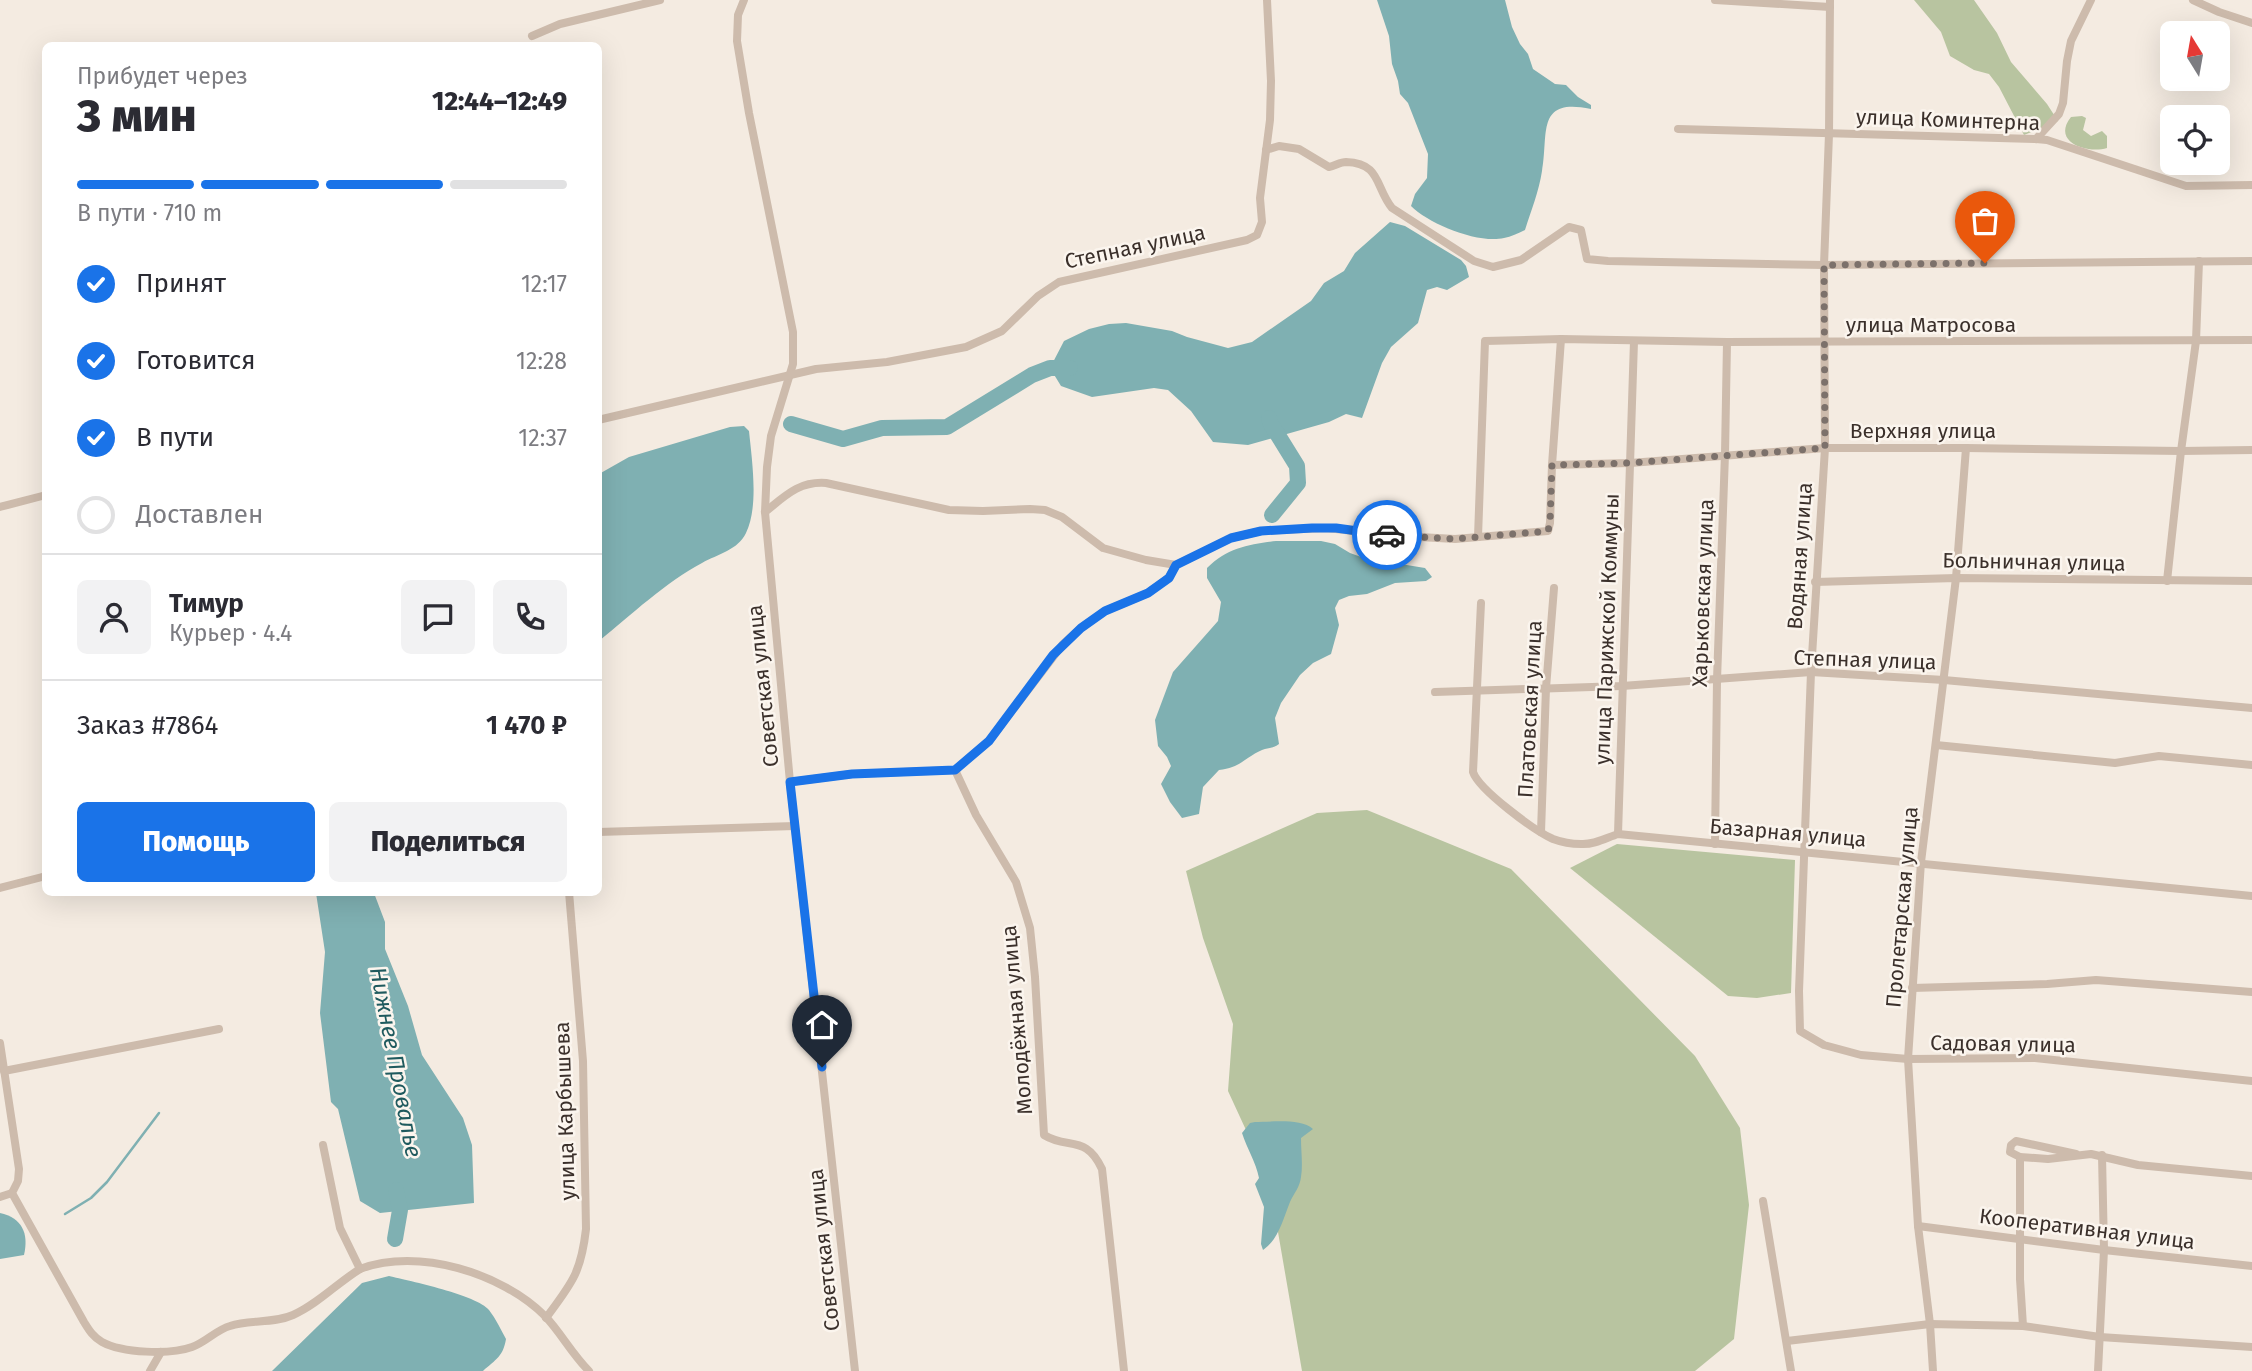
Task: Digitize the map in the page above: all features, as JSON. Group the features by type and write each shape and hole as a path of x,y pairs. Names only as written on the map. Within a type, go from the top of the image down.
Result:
{"street":[{"path":"532,36 560,24 660,0"},
{"path":"744,0 738,15 737,41 793,332 793,363 789,375"},
{"name":"Степная улица","path":"602,419 816,369 887,362 966,347 1002,331 1038,296 1059,282 1247,240 1257,235 1262,222 1260,198 1271,81 1267,0"},
{"path":"1716,0 1830,3"},
{"path":"2035,139 2059,114 2063,103 2071,41 2091,0"},
{"path":"2193,0 2252,23"},
{"name":"Водяная улица","path":"1800,1031 1799,991 1811,672 1825,448 1824,265 1830,3"},
{"name":"улица Коминтерна","path":"1678,129 2047,140 2186,186 2252,185"},
{"path":"1266,150 1287,146 1309,153 1329,167 1348,162 1371,169 1392,208 1483,265 1493,267 1521,260 1569,227 1581,230 1587,259 1824,265 2252,261"},
{"path":"2167,581 2196,341 2199,261"},
{"path":"790,782 852,774 955,770 989,741 1063,644 1081,628 1105,611 1141,596 1159,585 1169,578 1176,565 1231,538 1281,529 1326,528 1455,539 1548,531 1561,339"},
{"name":"улица Матросова","path":"1478,537 1485,341 2252,340"},
{"name":"улица Парижской Коммуны","path":"1618,834 1634,341"},
{"name":"Харьковская улица","path":"1715,844 1727,342"},
{"name":"Советская улица","path":"789,375 771,436 766,467 765,512 790,782 855,1371"},
{"name":"Верхняя улица","path":"1552,465 1630,463 1825,448 2252,450"},
{"name":"Пролетарская улица","path":"1933,1371 1918,1226 1908,1059 1921,862 1956,578 1966,448"},
{"path":"765,512 792,491 813,482 949,510 1038,509 1062,517 1104,548 1176,565"},
{"path":"0,507 42,496"},
{"name":"Больничная улица","path":"1815,582 1956,578 2252,581"},
{"name":"Платовская улица","path":"1541,832 1546,688 1554,587"},
{"path":"1477,689 1481,603"},
{"name":"Степная улица","path":"1434,692 1622,686 1811,672 1944,680 2252,708"},
{"name":"Базарная улица","path":"1477,689 1473,772 1480,785 1541,832 1562,842 1593,843 1618,834 2252,896"},
{"path":"1936,745 2115,763 2160,756 2252,765"},
{"name":"Молодёжная улица","path":"955,770 976,815 1016,881 1030,928 1044,1135 1049,1139 1072,1142 1090,1150 1102,1169 1124,1371"},
{"path":"602,832 795,826"},
{"path":"0,888 42,877"},
{"name":"улица Карбышева","path":"546,1318 574,1280 583,1253 586,1229 583,1061 569,896"},
{"path":"1912,988 2096,980 2252,992"},
{"path":"5,1071 219,1030"},
{"name":"Садовая улица","path":"1800,1031 1824,1045 1861,1055 1908,1059 2035,1058 2252,1081"},
{"path":"0,1043 19,1170 18,1181 12,1193 0,1197"},
{"path":"2076,1154 2048,1160 2020,1157 2010,1152 2011,1145 2017,1141 2076,1154 2102,1155 2138,1165 2252,1176"},
{"path":"324,1145 340,1228 360,1269"},
{"path":"2098,1371 2104,1250 2102,1155"},
{"path":"2020,1157 2020,1279 2023,1326"},
{"path":"12,1193 92,1335 103,1343 124,1349 161,1352 190,1348 234,1325 291,1316 312,1305 360,1269 373,1264 398,1260 425,1261 492,1282 511,1291 546,1318 572,1354 589,1371"},
{"path":"1763,1201 1791,1371"},
{"name":"Кооперативная улица","path":"1918,1226 2252,1266"},
{"path":"1787,1341 1930,1324 2023,1326 2100,1337 2252,1347"},
{"path":"150,1371 161,1352"}],"green space":[{"path":"1914,0 1974,0 1997,33 2011,62 2058,121 2024,135 1999,87 1989,74 1974,70 1950,56 1941,32"},
{"path":"2071,117 2086,118 2083,130 2091,136 2102,131 2107,136 2107,148 2090,149 2068,139 2065,133"},
{"path":"1367,810 1511,869 1695,1056 1740,1128 1749,1205 1734,1339 1695,1371 1302,1371 1269,1180 1228,1091 1233,1024 1203,938 1186,871 1317,813"},
{"path":"1617,844 1795,860 1791,993 1757,998 1728,996 1570,868"}],"water":[{"path":"1377,0 1505,0 1512,27 1528,54 1533,69 1555,84 1566,85 1591,105 1591,109 1561,108 1548,122 1541,178 1525,230 1504,238 1481,238 1441,226 1411,206 1415,194 1427,178 1428,154 1408,103 1400,94 1392,64 1389,36"},
{"path":"1390,222 1405,226 1461,260 1469,277 1447,290 1437,287 1427,290 1418,323 1391,347 1382,363 1362,418 1346,414 1329,422 1248,445 1213,442 1191,411 1168,390 1154,388 1092,397 1061,386 1050,368 1064,341 1089,329 1109,324 1126,323 1172,331 1228,348 1252,342 1311,301 1324,283 1344,271 1355,253"},
{"path":"744,426 749,431 753,497 746,533 733,548 675,580 602,638 602,472 629,457 730,427"},
{"path":"1276,541 1321,541 1335,544 1364,558 1425,568 1432,577 1426,581 1395,583 1367,594 1339,600 1335,608 1339,625 1331,654 1313,663 1300,675 1281,703 1275,718 1279,744 1262,750 1237,765 1219,770 1203,787 1199,814 1182,818 1161,784 1171,766 1158,746 1155,720 1173,672 1218,621 1221,602 1207,578 1207,568 1222,556 1239,548"},
{"path":"316,896 375,896 385,922 385,949 408,1006 422,1055 463,1118 472,1145 474,1203 380,1213 360,1201 338,1109 331,1102 320,1013 325,952"},
{"path":"1294,1122 1313,1129 1301,1138 1302,1168 1299,1184 1277,1234 1263,1250 1261,1244 1264,1207 1255,1184 1259,1178 1242,1133 1250,1123"},
{"path":"0,1213 14,1219 22,1228 25,1240 24,1255 0,1259"},
{"path":"389,1276 442,1289 482,1304 492,1313 506,1339 501,1354 483,1371 272,1371 362,1283"}],"waterway":[{"name":"Нижнее Провалье","path":"791,424 843,439 882,428 947,427 1032,375 1050,368 1070,368"},
{"path":"1269,418 1297,466 1298,483 1272,515"},
{"path":"65,1214 91,1198 107,1182 159,1113"},
{"name":"Нижнее Провалье","path":"395,1239 400,1210 396,1190"}],"way so far":[{"path":"1387,535 1455,539 1548,531 1552,465 1630,463 1825,448 1824,265 1985,263"}],"route":[{"path":"822,1067 790,782 852,774 955,770 989,741 1053,655 1081,628 1105,611 1148,593 1169,578 1176,565 1231,538 1291,528 1336,528 1387,535"}]}
